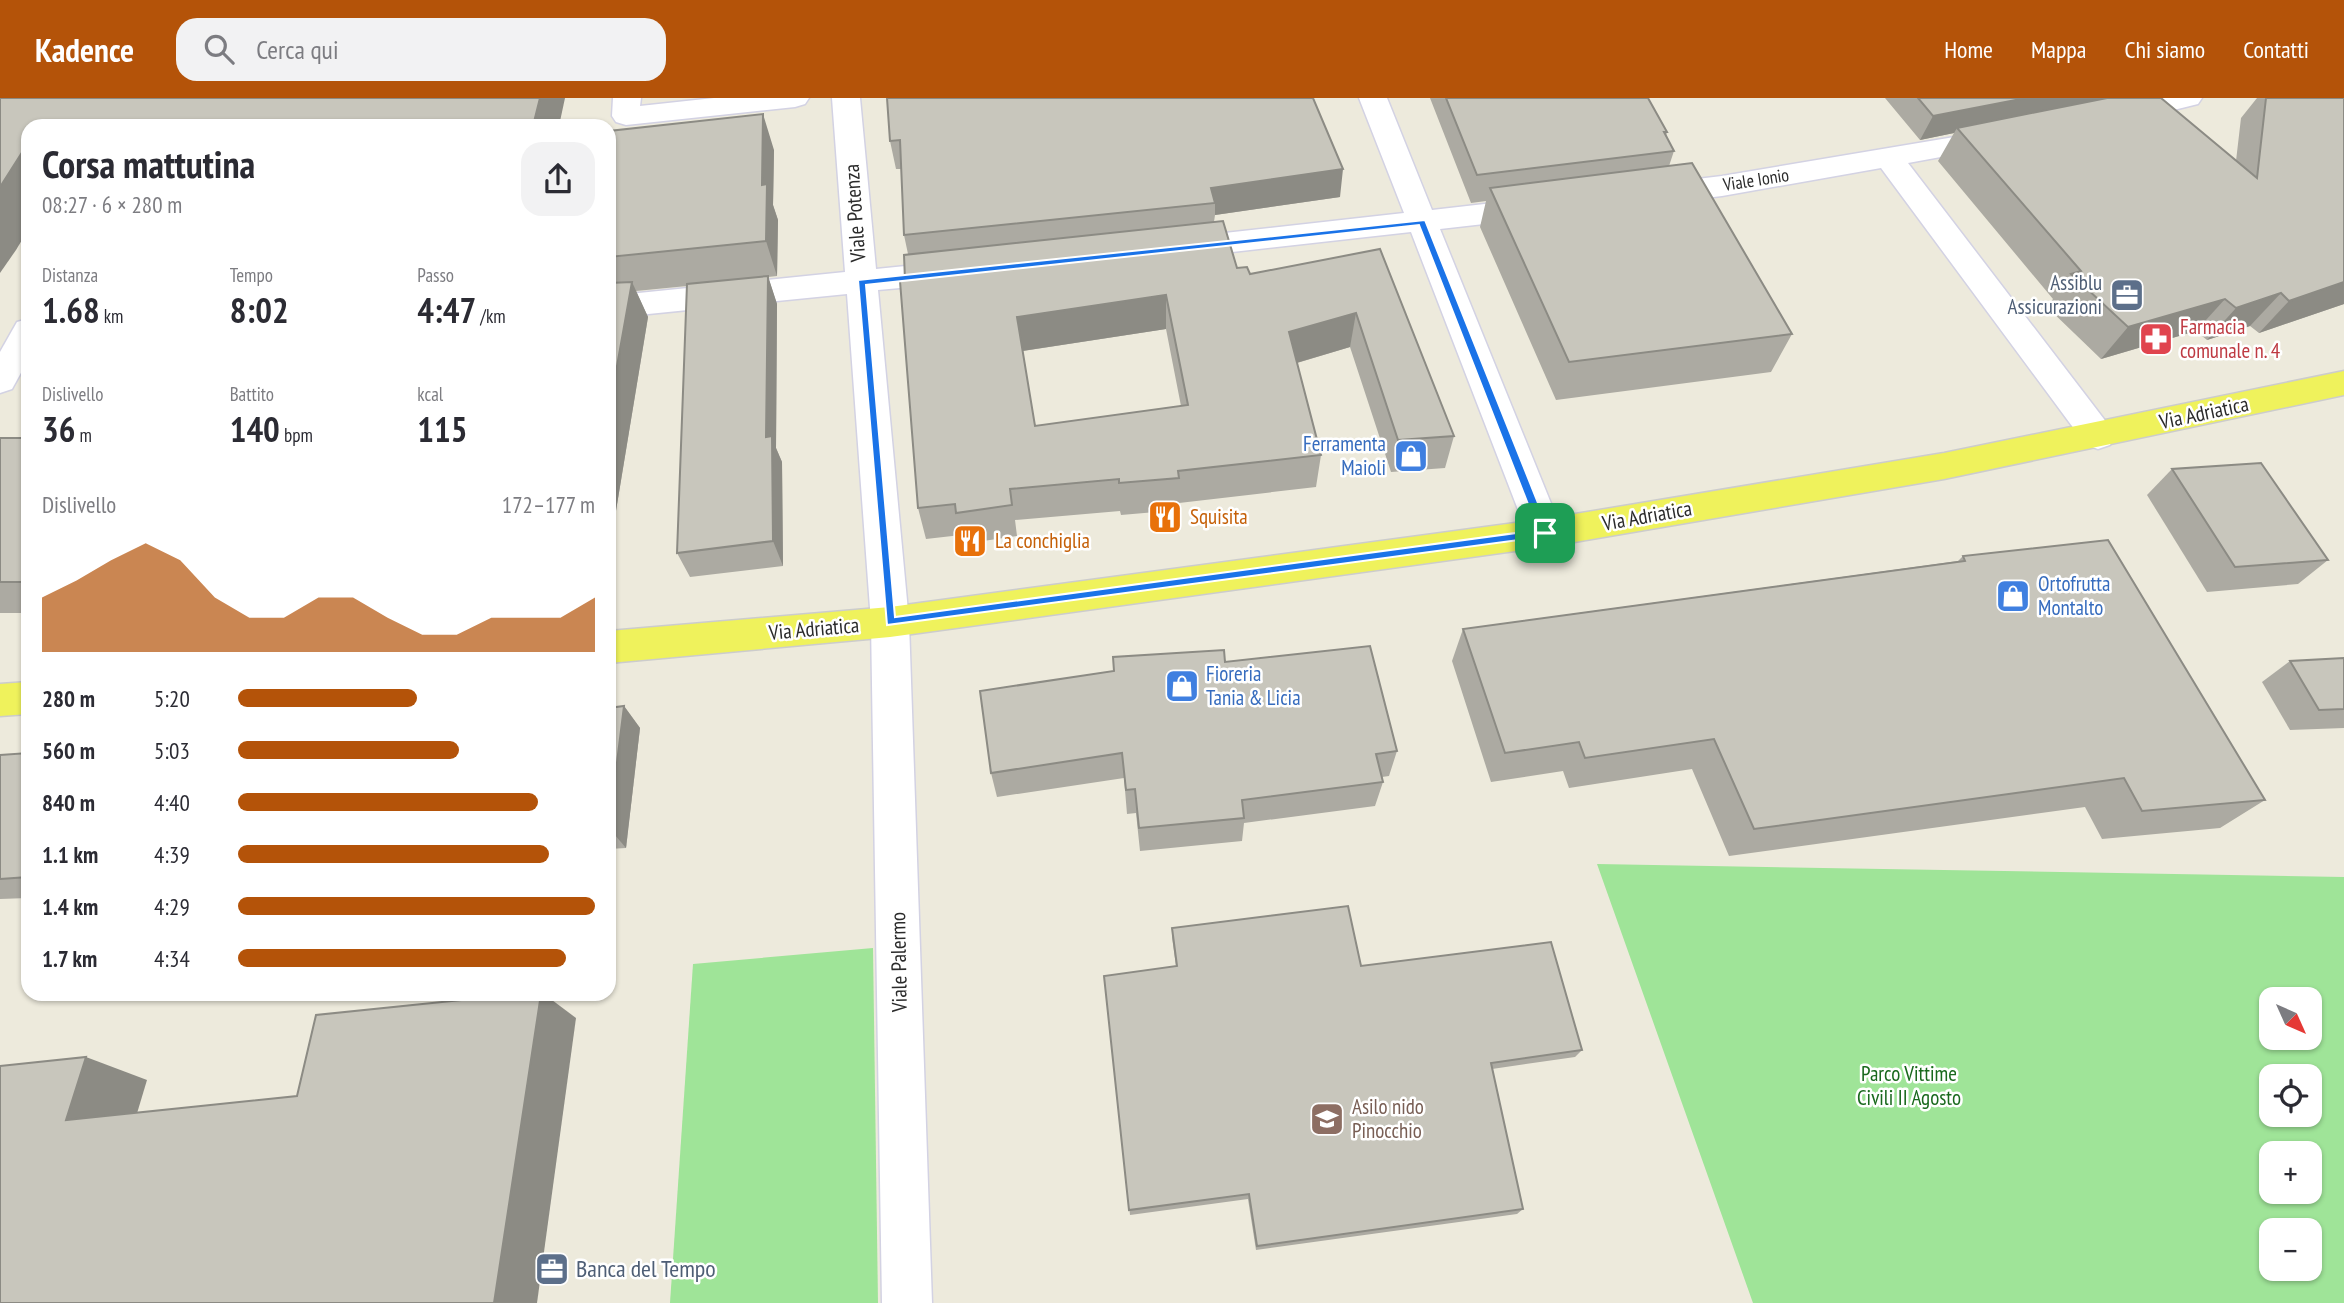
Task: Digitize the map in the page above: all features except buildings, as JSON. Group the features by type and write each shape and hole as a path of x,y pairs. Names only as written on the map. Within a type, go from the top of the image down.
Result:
{"main road":[{"name":"Via Adriatica","path":"616,646 890,622 1545,533 1944,466 2344,383"},
{"path":"0,700 21,698"}],"street":[{"path":"627,107 795,98"},
{"name":"Viale Potenza","path":"846,98 890,622"},
{"path":"1373,98 1545,533"},
{"path":"2088,122 2188,98"},
{"name":"Viale Ionio","path":"1627,198 1722,186 2023,135"},
{"path":"1889,158 2098,436"},
{"path":"1148,251 1558,206"},
{"path":"616,306 984,269"},
{"path":"0,381 21,343"},
{"name":"Viale Palermo","path":"890,622 907,1303"}],"green space":[{"name":"Parco Vittime Civili II Agosto","path":"1597,864 2344,877 2344,1303 1753,1303"},
{"path":"873,948 878,1303 670,1303 693,964"}],"place":[{"name":"Assiblu Assicurazioni","path":"2127,295"},
{"name":"Farmacia comunale n. 4","path":"2156,339"},
{"name":"Ferramenta Maioli","path":"1411,456"},
{"name":"Squisita","path":"1165,517"},
{"name":"La conchiglia","path":"970,541"},
{"name":"Ortofrutta Montalto","path":"2013,596"},
{"name":"Fioreria Tania & Licia","path":"1182,686"},
{"name":"Asilo nido Pinocchio","path":"1327,1119"},
{"name":"Banca del Tempo","path":"552,1269"}],"route":[{"path":"1422,222 1545,533 890,622 861,282 1422,222"}]}
